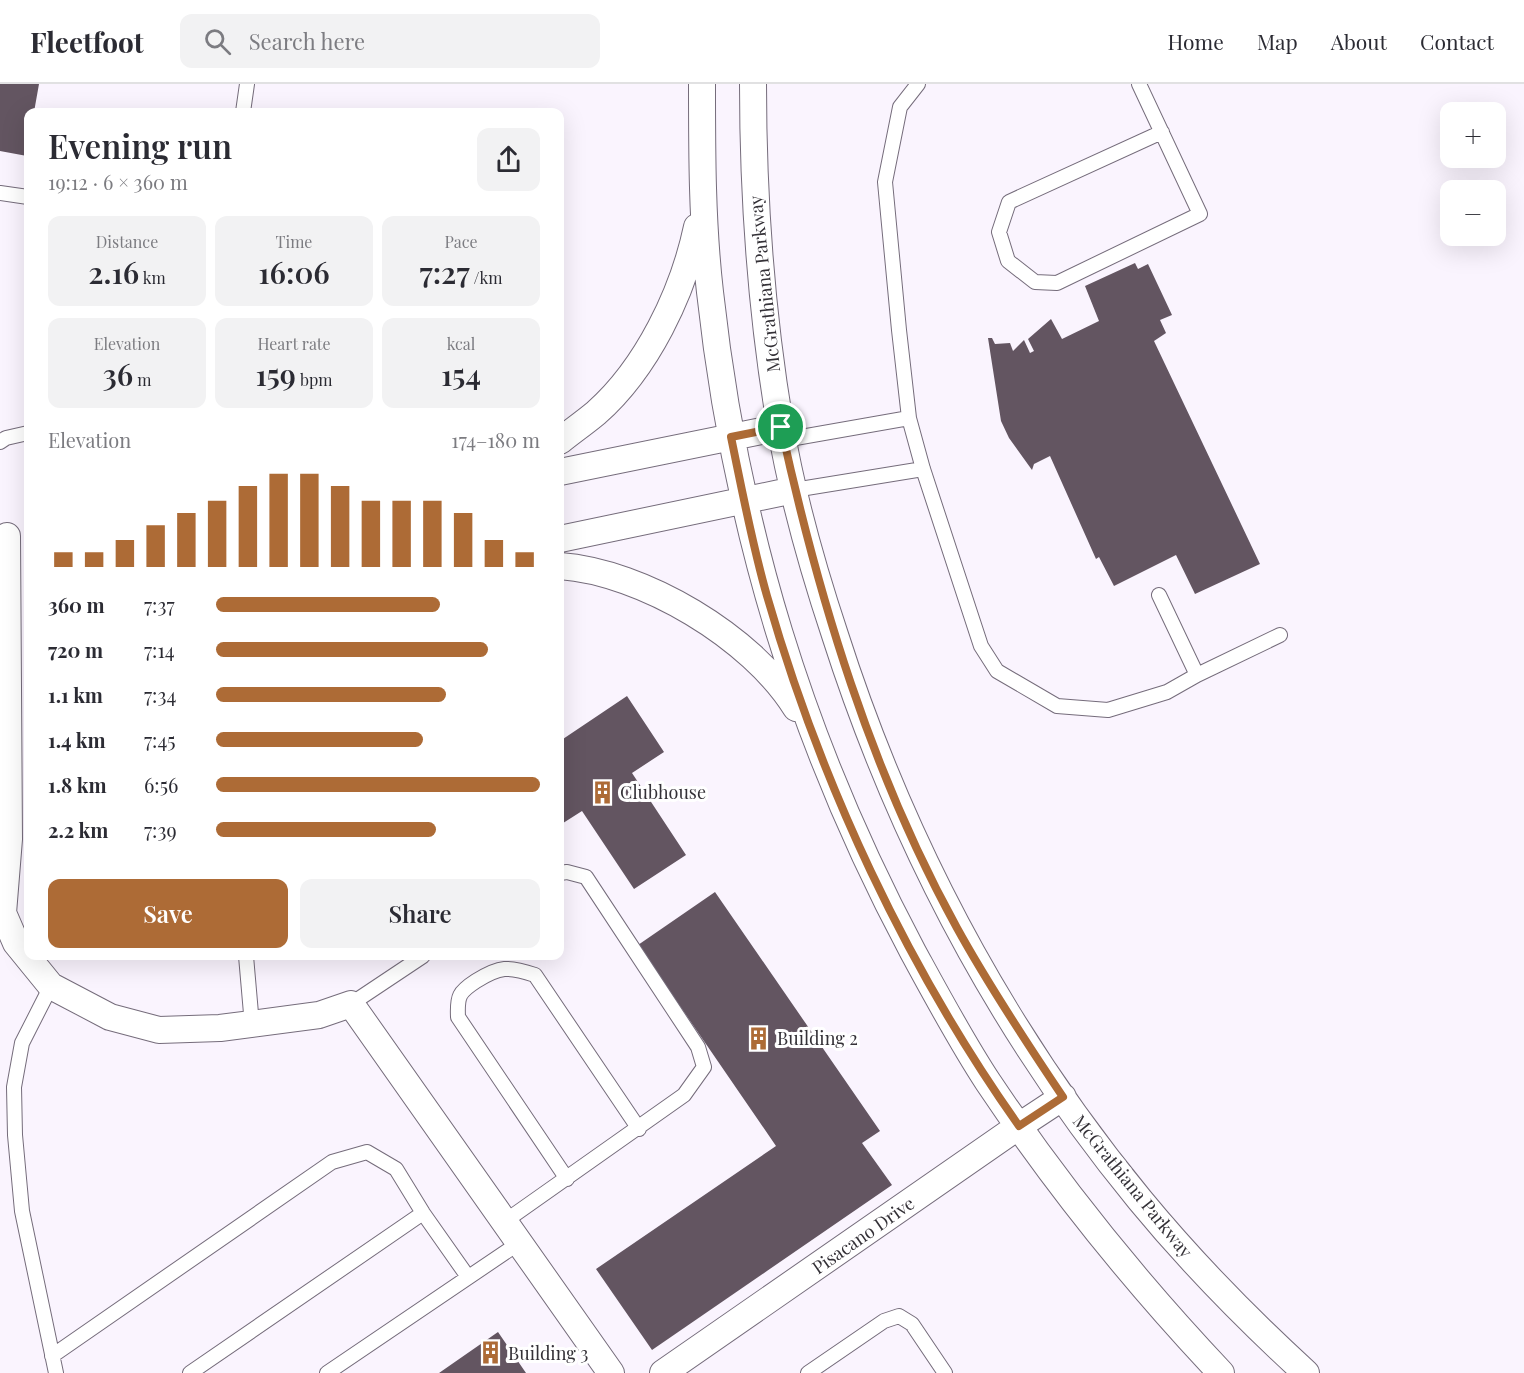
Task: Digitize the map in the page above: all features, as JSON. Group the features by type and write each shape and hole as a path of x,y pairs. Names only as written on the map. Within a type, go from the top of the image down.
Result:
{"street":[{"path":"702,84 703,200 709,289 720,372 744,501 767,595 812,734 884,897 936,994 987,1080 1102,1236 1221,1373"},
{"name":"McGrathiana Parkway","path":"753,84 753,168 757,238 764,307 782,433 794,490 823,598 853,692 901,815 956,926 1003,1007 1085,1130 1140,1201 1191,1258 1263,1333 1306,1373"},
{"path":"564,438 597,412 621,386 648,349 673,303 691,257 703,200"},
{"path":"564,471 731,437 782,433"},
{"path":"564,538 794,490"},
{"path":"12,536 9,839 1,909 16,943 24,953"},
{"path":"564,566 621,578 676,602 726,635 768,672 794,704 812,734"},
{"path":"30,960 51,986 110,1017 159,1030 252,1025 319,1015 351,1004 611,1373"},
{"name":"Pisacano Drive","path":"663,1373 1063,1097"}],"lane":[{"path":"244,108 247,84"},
{"path":"918,84 900,107 885,182 898,330 909,418 923,469 981,646 997,671 1057,706 1108,710 1167,692 1280,635"},
{"path":"1139,84 1162,132 1200,214 1057,283 1035,282 1008,261 999,232 1009,202 1162,132"},
{"path":"0,193 24,196"},
{"path":"782,433 909,418"},
{"path":"0,442 6,438 24,434"},
{"path":"794,490 923,469"},
{"path":"1159,595 1197,675"},
{"path":"327,1373 468,1277 567,1179 684,1095 704,1067 698,1047 586,877 564,872"},
{"path":"246,960 252,1025"},
{"path":"351,1004 417,960"},
{"path":"567,1179 458,1017 457,1002 462,990 494,970 515,968 535,975 639,1129"},
{"path":"51,986 22,1043 14,1087 15,1135 22,1210 56,1373"},
{"path":"52,1356 332,1162 367,1152 396,1169 423,1213 468,1277"},
{"path":"190,1373 423,1213"},
{"path":"807,1373 884,1321 899,1316 912,1324 945,1373"}],"building":[{"path":"0,84 39,84 35,108 24,108 24,155 0,151"},
{"path":"1135,263 1138,269 1148,264 1172,315 1160,320 1166,333 1154,341 1260,564 1195,594 1176,555 1114,586 1099,557 1096,559 1050,456 1034,464 1032,470 1009,438 1001,421 988,338 992,338 995,344 1010,343 1013,351 1024,340 1030,353 1034,351 1028,339 1051,319 1062,339 1099,321 1085,286"},
{"name":"Clubhouse","path":"627,696 664,752 632,773 686,855 634,889 582,811 564,822 564,738"},
{"name":"Building 2","path":"715,892 880,1131 862,1143 892,1185 652,1350 596,1269 776,1146 638,945"},
{"name":"Building 3","path":"498,1332 526,1373 439,1373"}],"place":[{"name":"Clubhouse","path":"602,792"},
{"name":"Building 2","path":"759,1038"},
{"name":"Building 3","path":"490,1353"}],"route":[{"path":"781,427 794,490 823,598 853,692 901,815 956,926 1003,1007 1063,1097 1019,1126 987,1080 936,994 884,897 812,734 767,595 731,437 781,427"}]}
